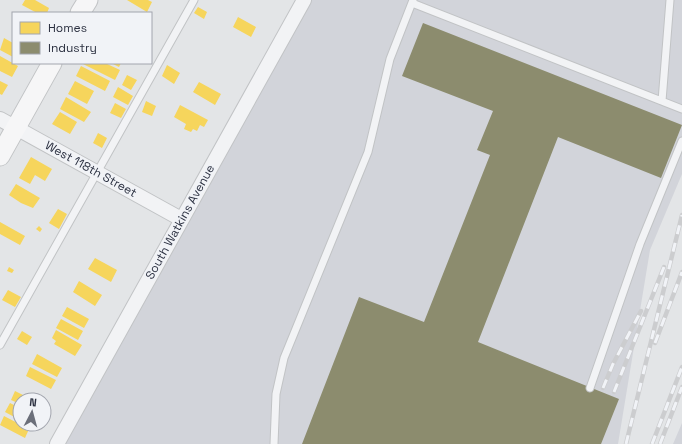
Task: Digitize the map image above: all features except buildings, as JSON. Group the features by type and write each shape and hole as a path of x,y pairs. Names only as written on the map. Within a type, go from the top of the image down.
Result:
{"main road":[{"path":"81,12 88,0"},
{"path":"0,156 8,123 51,64"}],"street":[{"name":"South Watkins Avenue","path":"57,444 304,0"},
{"name":"West 118th Street","path":"8,123 181,219"}],"lane":[{"path":"0,345 194,0"},
{"path":"662,101 670,0"},
{"path":"274,444 276,394 282,364 368,152 390,59 412,2 682,109"},
{"path":"590,388 640,244 682,141"}],"shaded area":[{"path":"307,0 682,0 682,174 650,250 618,444 62,444"},
{"path":"682,423 682,444 673,444"}],"railway":[{"path":"626,444 682,215"},
{"path":"614,392 664,267"},
{"path":"655,343 682,272"},
{"path":"603,388 613,364 641,311"},
{"path":"652,444 682,367"},
{"path":"660,444 682,387"}]}
